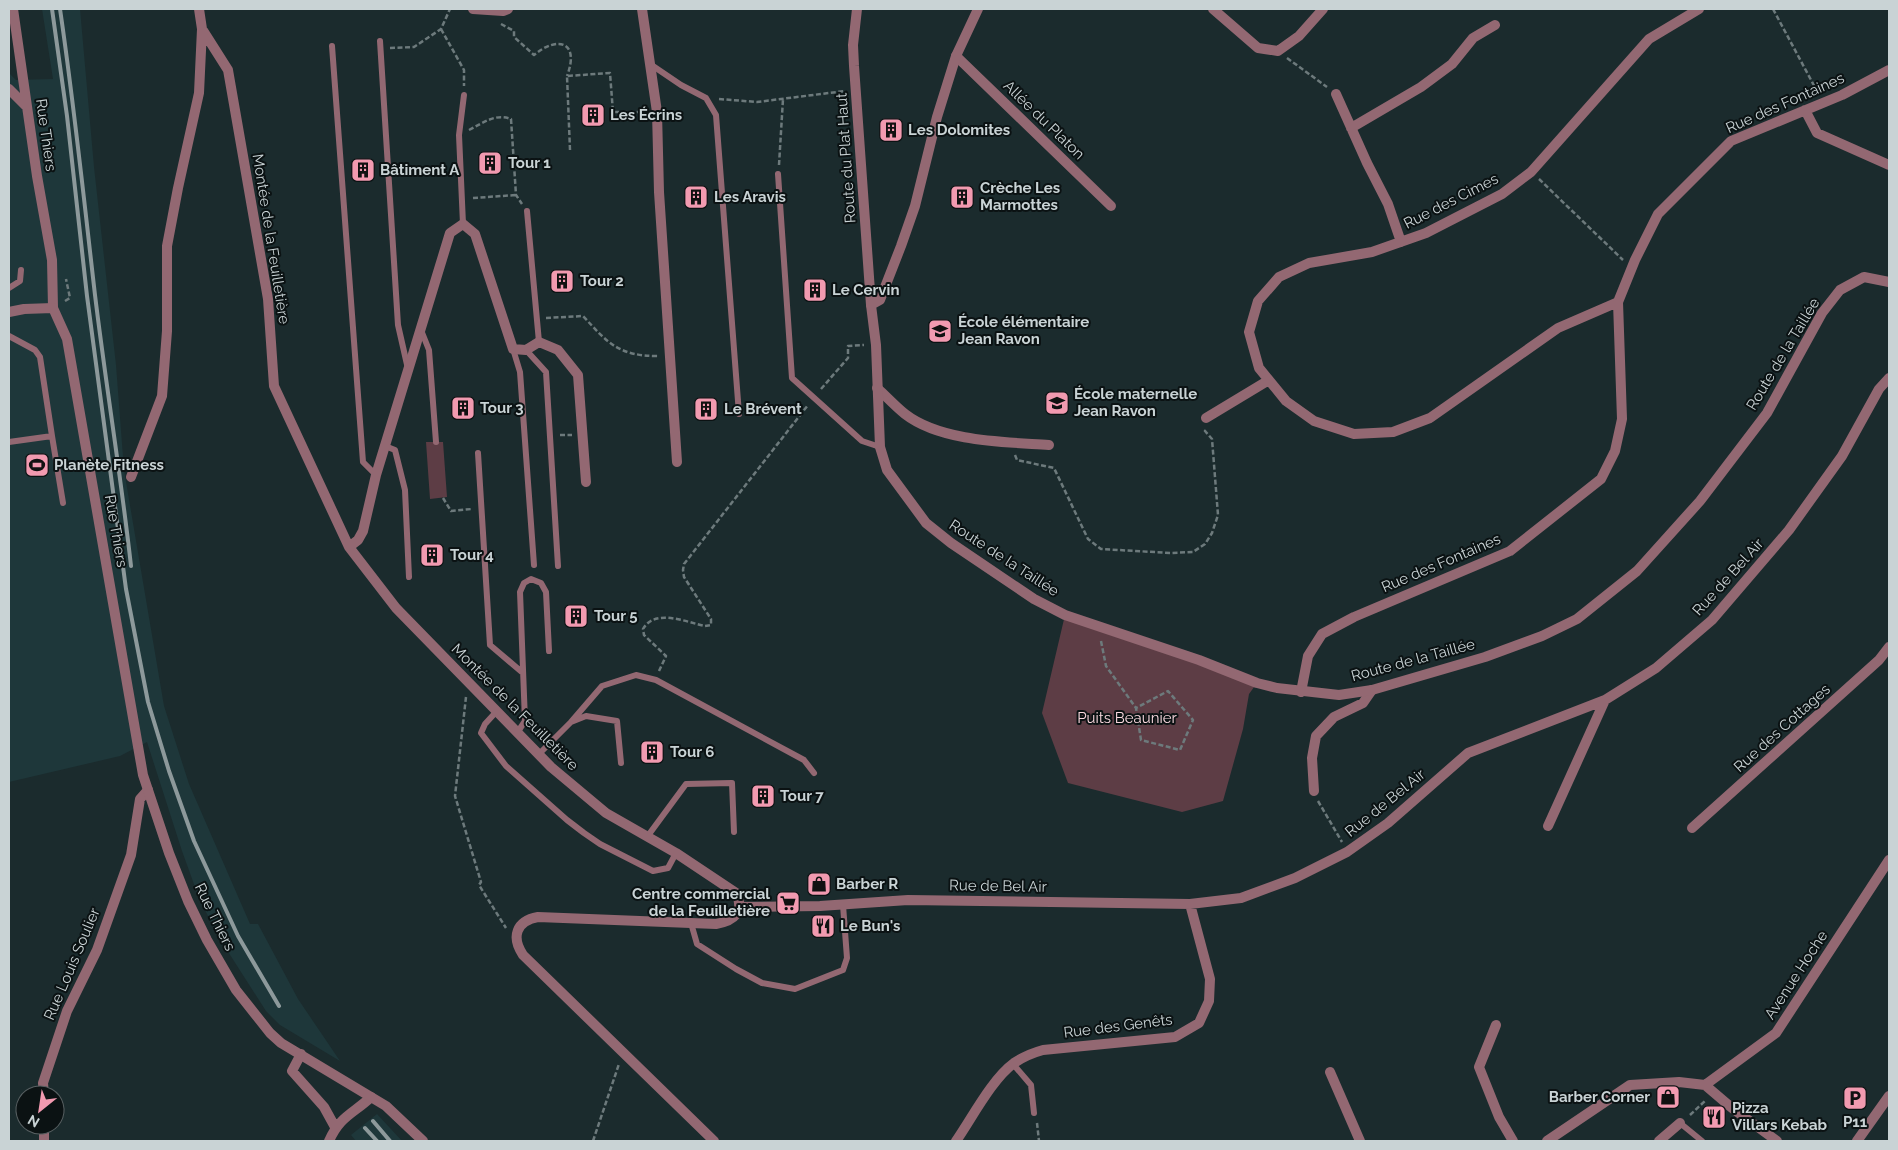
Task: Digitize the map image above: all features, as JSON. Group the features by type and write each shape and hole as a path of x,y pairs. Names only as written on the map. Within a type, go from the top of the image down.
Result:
{"street":[{"name":"Rue Thiers","path":"13,9 36,176 52,260 53,308 67,339 143,775 169,853 188,901 207,940 236,990 270,1033 281,1043 386,1106 423,1141"},
{"path":"131,477 162,396 167,331 168,246 178,188 199,93 202,29 200,9"},
{"path":"473,9 503,11 508,9"},
{"path":"642,9 657,112 659,192 676,462"},
{"name":"Route du Plat Haut","path":"857,9 853,45 871,305"},
{"path":"871,305 880,300 915,206 937,117 956,56 978,9"},
{"path":"1213,9 1258,48 1278,51 1299,36 1323,9"},
{"name":"Rue des Cimes","path":"1618,302 1558,328 1430,418 1394,432 1354,434 1314,421 1286,401 1259,368 1249,332 1258,302 1279,277 1309,263 1372,252 1426,233 1502,194 1531,172 1649,39 1699,9"},
{"path":"1351,128 1421,87 1452,64 1473,38 1495,25"},
{"name":"Montée de la Feuilletière","path":"202,29 228,70 268,299 274,386 349,547 396,608 538,755 606,812 647,838 676,853 736,893 740,900 740,907"},
{"name":"Allée du Platon","path":"956,56 1110,206"},
{"name":"Rue des Fontaines","path":"1301,692 1308,656 1322,634 1354,617 1510,551 1601,479 1616,451 1622,419 1618,302 1658,214 1730,141 1842,95 1889,70"},
{"path":"9,88 27,107"},
{"path":"1336,94 1388,204 1401,242"},
{"path":"1805,110 1817,133 1889,165"},
{"path":"349,547 358,540 363,531 376,475 450,233 463,224 475,234 513,349 526,350 539,342 558,350 578,375 586,482"},
{"name":"Route de la Taillée","path":"871,305 876,345 880,447 887,470 926,523 951,543 1034,599 1065,615 1199,660 1257,683 1301,692 1339,695 1372,690 1485,657 1542,636 1577,619 1637,571 1700,501 1767,414 1822,313 1840,290 1864,278 1889,282"},
{"path":"9,312 53,308"},
{"name":"Rue de Bel Air","path":"740,907 843,905 908,900 1190,904 1241,898 1295,878 1348,852 1388,823 1468,753 1605,700 1656,668 1712,620 1789,530 1842,456 1879,389 1889,378"},
{"path":"1206,418 1269,380"},
{"path":"877,388 906,415 942,433 1049,445"},
{"name":"Rue des Cottages","path":"1692,828 1879,660 1889,647"},
{"path":"1314,790 1312,758 1316,736 1334,718 1363,704 1372,690"},
{"path":"1548,826 1605,700"},
{"name":"Rue Louis Soulier","path":"43,1085 66,1010 97,950 131,855 140,799 148,790"},
{"name":"Avenue Hoche","path":"1705,1085 1776,1033 1889,860"},
{"name":"Rue des Genêts","path":"956,1141 996,1082 1013,1064 1028,1055 1042,1050 1175,1037 1199,1023 1209,1001 1210,979 1190,904"},
{"path":"714,1141 523,955 516,945 516,938 519,928 530,919 538,917 716,924 729,922 735,918 740,907"},
{"path":"1496,1024 1479,1067 1499,1117 1513,1141"},
{"path":"301,1054 292,1071 324,1107 335,1127"},
{"path":"1330,1072 1360,1141"},
{"path":"1547,1141 1630,1085 1679,1082 1705,1085 1732,1108 1777,1141"},
{"path":"1857,1141 1889,1096"},
{"path":"329,1141 335,1127 371,1097"},
{"path":"1659,1141 1680,1123"}],"lane":[{"path":"380,42 398,325 408,370"},
{"path":"332,46 363,462 376,475"},
{"path":"650,64 681,85 706,98 716,115 739,414"},
{"path":"463,224 459,135 464,95"},
{"path":"778,174 792,378 815,396 862,441 880,447"},
{"path":"527,211 539,342"},
{"path":"9,288 20,281 21,270"},
{"path":"421,328 429,350 436,442"},
{"path":"9,336 35,350 40,357 63,503"},
{"path":"513,349 520,372 534,565"},
{"path":"526,350 546,372 558,566"},
{"path":"9,442 52,436"},
{"path":"385,446 395,450 404,490 409,577"},
{"path":"478,453 490,645 523,673"},
{"path":"517,733 525,722 520,592 524,584 531,579 540,583 546,592 549,651"},
{"path":"538,755 571,722 602,686 636,675 656,680 804,760 814,773"},
{"path":"496,712 485,724 481,733 506,766 567,820 600,844 653,871 668,868 676,853"},
{"path":"571,722 586,716 616,721 622,763"},
{"path":"647,838 686,784 732,783 734,832"},
{"path":"691,923 697,944 736,969 762,983 795,989 843,970 847,958 843,905"},
{"path":"1013,1064 1031,1085 1034,1113"},
{"path":"1680,1123 1702,1141"}],"path":[{"path":"397,48 414,47 441,29 450,9"},
{"path":"1773,9 1823,103"},
{"path":"495,22 514,31 514,38 534,55 544,47 558,44 568,47 570,50 572,57 567,76 570,150"},
{"path":"441,29 464,70 464,95"},
{"path":"1278,51 1336,94"},
{"path":"567,76 610,73 613,112 657,112"},
{"path":"706,98 758,102 856,90"},
{"path":"778,174 783,99"},
{"path":"459,135 493,118 502,116 510,119 516,195 462,199"},
{"path":"1531,172 1632,268"},
{"path":"537,318 583,316 604,339 617,349 647,356 670,355"},
{"path":"656,680 666,656 644,635 643,629 646,623 657,618 666,617 705,626 711,625 711,619 684,577 684,564 815,396 848,358 848,346 876,345"},
{"path":"1010,442 1017,460 1054,468 1088,538 1101,549 1171,553 1193,552 1205,544 1212,533 1218,515 1212,439 1205,431 1216,411"},
{"path":"550,436 583,434"},
{"path":"443,498 451,511 482,509"},
{"path":"1101,627 1099,635 1106,666 1136,708 1142,740 1180,750 1193,720 1168,691 1136,708"},
{"path":"467,682 455,796 481,882 479,885 508,932"},
{"path":"1314,790 1348,852"},
{"path":"594,1141 623,1052"},
{"path":"1680,1123 1715,1093"},
{"path":"1034,1113 1037,1118 1039,1141"}],"shaded area":[{"path":"42,9 80,9 94,167 116,365 124,470 164,706 189,784 250,924 258,924 298,999 340,1061 280,1025 266,1011 218,936 199,898 147,742 120,756 9,782 9,73 16,80 53,79"},
{"path":"377,1114 402,1141 356,1141 351,1135"}],"green space":[{"path":"426,442 443,442 447,497 430,499"},
{"name":"Puits Beaunier","path":"1065,615 1257,683 1249,694 1243,729 1223,801 1182,812 1068,783 1042,713"}],"railway":[{"path":"52,9 67,116 87,296 126,589 148,702 169,771 194,841 238,936 279,1006"},
{"path":"60,9 99,329 131,566"},
{"path":"373,1121 390,1141"},
{"path":"365,1128 377,1141"}],"place":[{"name":"Les Écrins","path":"593,115"},
{"name":"Les Dolomites","path":"891,130"},
{"name":"Tour 1","path":"490,163"},
{"name":"Bâtiment A","path":"363,170"},
{"name":"Les Aravis","path":"696,197"},
{"name":"Crèche Les Marmottes","path":"962,197"},
{"name":"Tour 2","path":"562,281"},
{"name":"Le Cervin","path":"815,290"},
{"name":"École élémentaire Jean Ravon","path":"940,331"},
{"name":"École maternelle Jean Ravon","path":"1057,403"},
{"name":"Tour 3","path":"463,408"},
{"name":"Le Brévent","path":"706,409"},
{"name":"Planète Fitness","path":"37,465"},
{"name":"Tour 4","path":"432,555"},
{"name":"Tour 5","path":"576,616"},
{"name":"Tour 6","path":"652,752"},
{"name":"Tour 7","path":"763,796"},
{"name":"Barber R","path":"819,884"},
{"name":"Centre commercial de la Feuilletière","path":"788,903"},
{"name":"Le Bun's","path":"823,926"},
{"name":"Barber Corner","path":"1668,1097"},
{"name":"P11","path":"1855,1098"},
{"name":"Pizza Villars Kebab","path":"1714,1117"}]}
